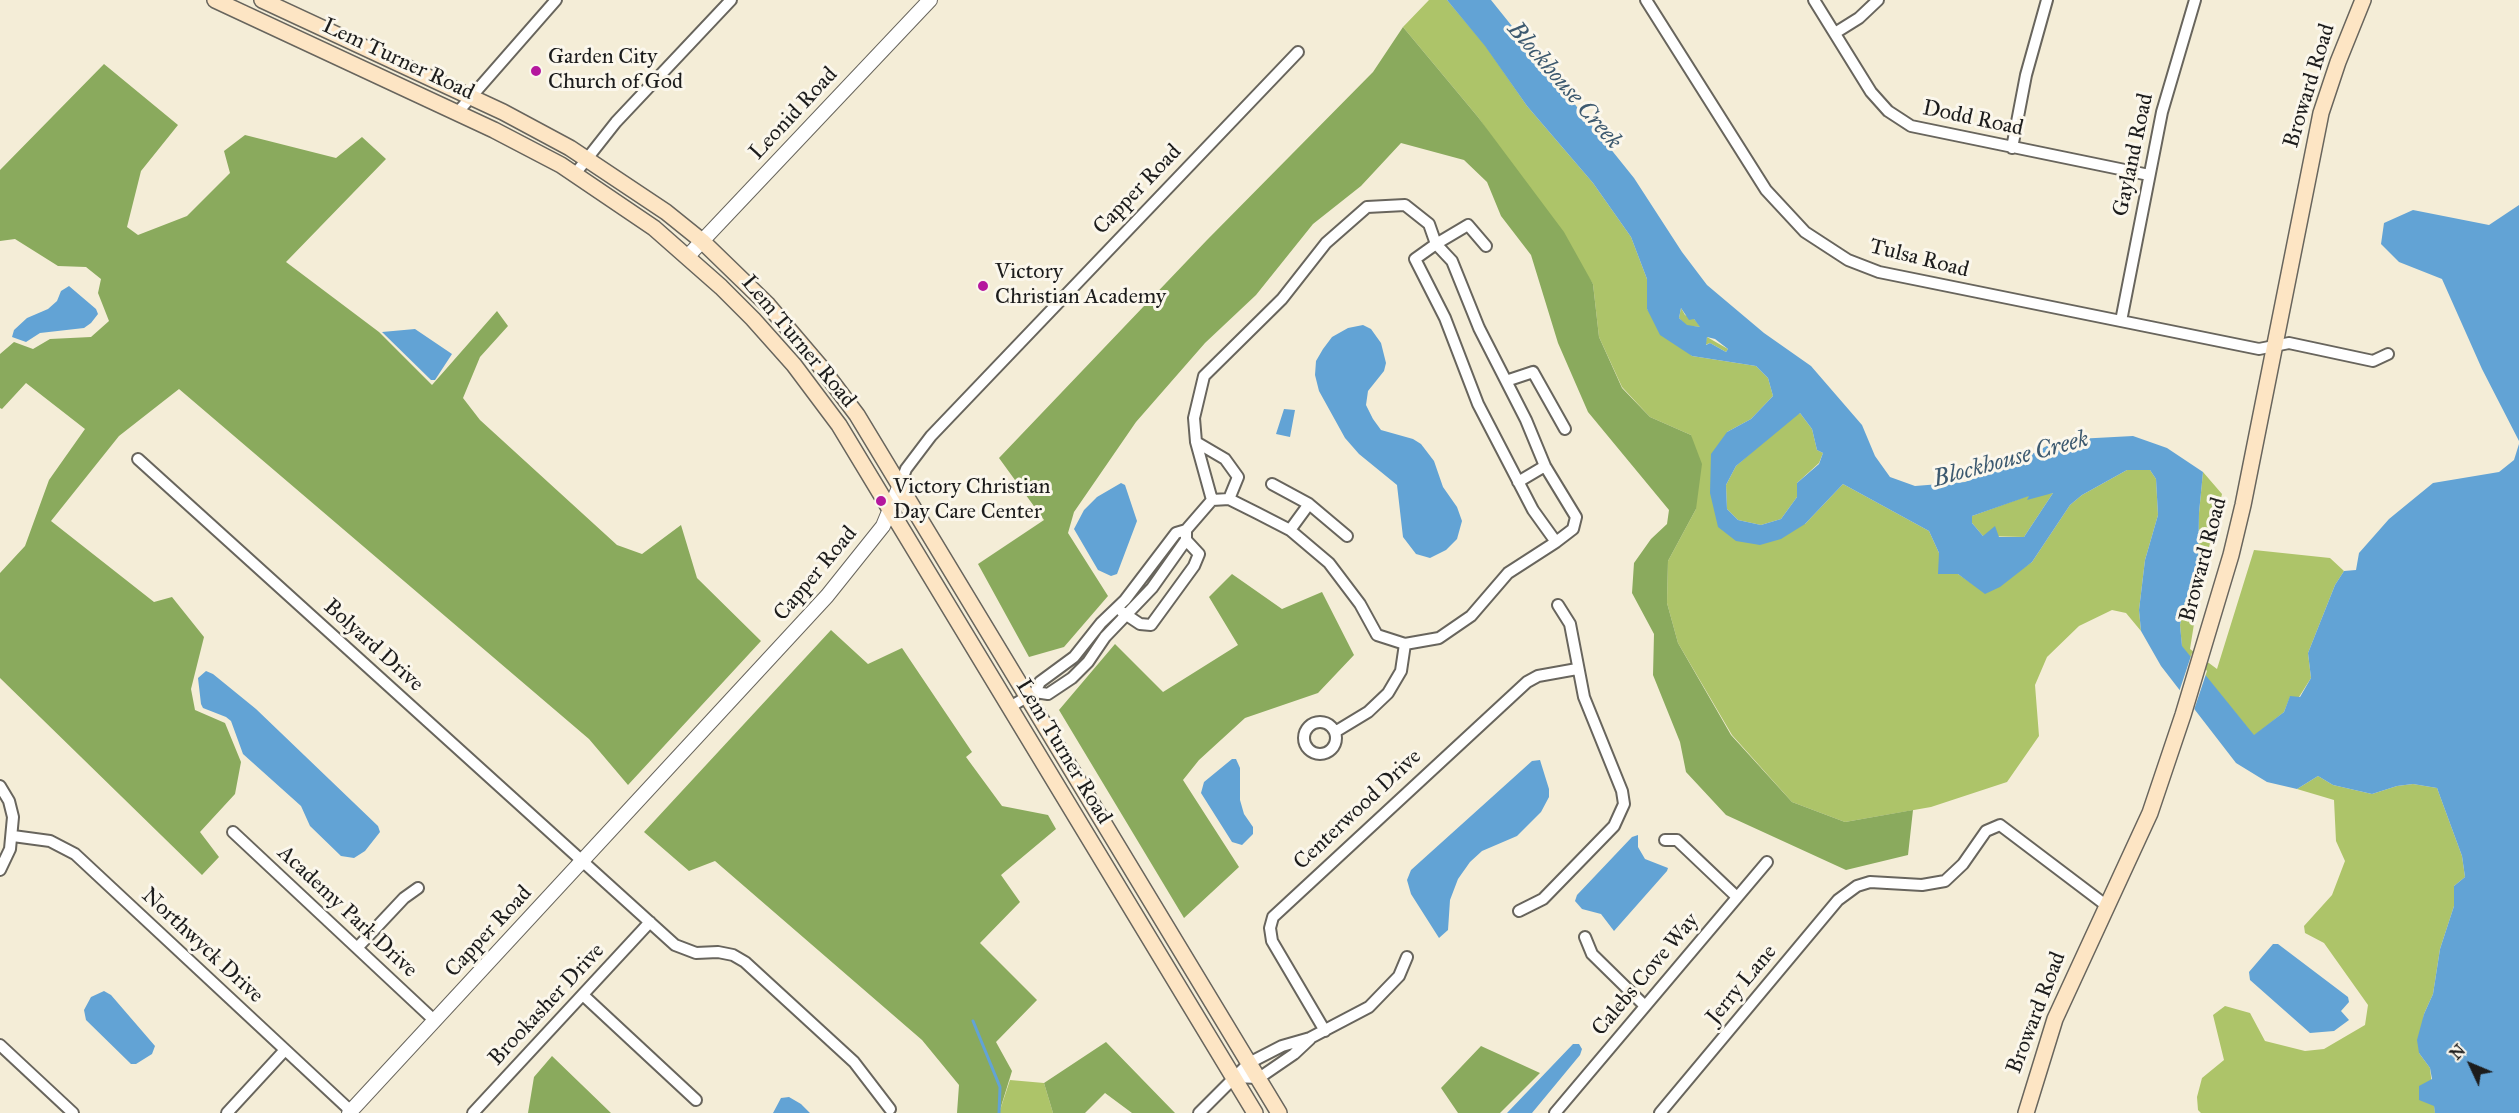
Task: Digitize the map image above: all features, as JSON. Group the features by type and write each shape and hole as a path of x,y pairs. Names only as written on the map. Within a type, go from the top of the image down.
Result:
{"main road":[{"name":"Lem Turner Road","path":"214,0 528,147 575,174 631,211 688,256 753,319 804,378 839,425 1255,1113"},
{"name":"Lem Turner Road","path":"262,0 470,96 537,129 587,158 650,201 702,241 763,300 820,366 857,415 1031,694 1141,884 1279,1113"},
{"name":"Broward Road","path":"2026,1113 2055,1018 2150,813 2201,656 2243,505 2321,113 2338,62 2363,0"},
{"path":"1123,895 1141,884"}],"street":[{"path":"457,113 556,0"},
{"path":"575,174 616,122 731,0"},
{"name":"Leonid Road","path":"688,256 930,0"},
{"name":"Tulsa Road","path":"1646,0 1766,190 1790,218 1825,247 1848,260 1879,272 2259,349 2289,343 2373,360 2388,354"},
{"name":"Dodd Road","path":"1814,0 1871,92 1899,120 1928,132 2149,175"},
{"path":"1835,33 1859,18 1878,0"},
{"path":"2012,148 2026,75 2047,0"},
{"name":"Gayland Road","path":"2121,321 2149,175 2173,67 2195,0"},
{"name":"Capper Road","path":"351,1112 827,596 883,526 906,469 931,436 1298,52"},
{"path":"1405,205 1429,224 1436,244 1452,261 1479,328 1545,466 1576,517 1574,529 1508,573 1471,616 1439,638 1405,644 1377,635 1360,604 1329,563 1290,530 1229,499 1212,500 1196,442 1194,418 1204,376 1282,299 1326,243 1367,207 1405,205"},
{"path":"1486,246 1468,225 1415,259 1445,318 1478,404 1533,510 1556,542"},
{"path":"1506,381 1533,372 1564,429"},
{"path":"1196,442 1225,459 1238,477 1229,499"},
{"name":"Bolyard Drive","path":"138,459 650,922 685,951 733,955 745,962 854,1062 890,1109"},
{"path":"1518,482 1545,466"},
{"path":"1272,484 1308,504 1347,536"},
{"path":"1031,694 1047,694 1072,678 1088,662 1105,637 1152,588 1212,500"},
{"path":"1290,530 1308,504"},
{"path":"1010,707 1031,694 1040,682 1074,657 1117,608 1176,533 1186,535 1199,554 1194,566 1151,625 1140,624 1117,608"},
{"path":"1519,911 1543,899 1614,826 1624,804 1622,790 1584,697 1570,624 1558,605"},
{"path":"1335,732 1368,712 1388,693 1401,671 1405,644"},
{"name":"Centerwood Drive","path":"1325,1031 1272,941 1270,928 1273,918 1527,682 1538,676 1577,669"},
{"path":"0,786 9,801 13,817 13,836 0,870"},
{"name":"Jerry Lane","path":"1660,1113 1838,900 1857,886 1870,882 1922,885 1945,881 1963,864 1986,831 2000,825 2107,906"},
{"name":"Academy Park Drive","path":"233,832 435,1021"},
{"name":"Northwyck Drive","path":"13,836 50,841 75,854 351,1112"},
{"path":"1665,840 1677,840 1737,897"},
{"name":"Calebs Cove Way","path":"1555,1113 1767,862"},
{"path":"357,948 404,898 418,888"},
{"name":"Brookasher Drive","path":"473,1113 650,922"},
{"path":"1585,937 1592,954 1645,1006"},
{"path":"1199,1113 1249,1063 1282,1046 1325,1031 1369,1007 1399,976 1407,957"},
{"path":"583,995 696,1100"},
{"path":"1233,1077 1258,1078 1294,1054 1310,1038"},
{"path":"0,1045 73,1113"},
{"path":"227,1113 285,1050"}],"green space":[{"path":"1429,0 1447,0 1485,45 1527,106 1593,183 1631,237 1647,279 1647,309 1692,356 1756,366 1768,378 1773,396 1751,419 1727,432 1718,527 1805,524 1843,484 1929,531 1939,553 1958,574 1986,593 2032,562 2070,505 2082,495 2127,470 2150,470 2156,479 2158,515 2145,560 2139,610 2141,631 2126,613 2112,610 2079,626 2047,657 2035,685 2039,736 2007,782 1931,807 1845,822 1792,802 1732,735 1678,643 1667,603 1668,561 1696,509 1691,435 1650,417 1622,387 1599,337 1593,284 1478,117 1403,27"},
{"path":"1403,27 1478,117 1564,232 1593,284 1599,337 1622,388 1650,417 1691,435 1702,464 1696,509 1668,561 1667,603 1678,643 1731,735 1792,802 1845,822 1913,810 1908,855 1846,870 1726,815 1686,772 1680,742 1653,675 1654,634 1632,593 1634,563 1651,539 1667,524 1669,510 1588,412 1558,343 1531,255 1501,216 1487,182 1464,160 1401,143 1361,186 1313,224 1256,295 1205,343 1136,422 1074,512 1068,533 1108,596 1064,647 1029,657 978,564 1044,520 999,458 1207,240 1373,72"},
{"path":"104,64 178,125 141,171 127,227 138,235 187,216 230,173 224,151 245,135 336,158 362,137 386,159 286,262 379,332 432,385 497,311 508,326 480,357 463,398 480,420 617,545 642,554 681,525 697,578 761,641 628,785 589,739 179,389 119,436 51,521 154,602 172,597 204,637 191,689 195,710 225,723 241,762 235,794 200,832 219,857 202,875 0,678 0,573 25,546 49,480 85,429 26,383 2,409 0,408 0,354 14,342 33,349 50,339 91,337 109,321 98,293 101,279 86,267 58,266 15,239 0,241 0,170"},
{"path":"1681,308 1685,315 1694,319 1701,327 1687,326 1679,318"},
{"path":"1707,337 1728,349 1726,352 1710,343 1705,345"},
{"path":"1800,413 1812,429 1817,450 1823,453 1819,463 1797,483 1797,497 1781,519 1761,525 1738,520 1727,509 1726,485 1736,466 1794,415"},
{"path":"2203,472 2222,494 2201,580 2190,649 2217,669 2254,550 2330,558 2344,571 2335,585 2308,653 2311,678 2299,697 2290,697 2284,712 2254,736 2182,647 2180,625 2185,602 2198,576 2199,513"},
{"path":"2053,493 2024,537 1983,536 1972,523 1972,516 2030,495"},
{"path":"1232,574 1282,609 1322,592 1354,655 1318,693 1245,718 1199,760 1183,780 1239,867 1184,918 1059,710 1115,644 1163,692 1238,645 1209,597"},
{"path":"831,630 868,664 902,648 972,752 966,757 1002,806 1048,815 1056,829 1001,875 1020,902 980,943 1037,1000 996,1042 1012,1071 999,1113 957,1113 959,1085 922,1040 715,861 689,871 644,832"},
{"path":"2318,776 2333,785 2372,794 2397,786 2413,784 2437,788 2462,856 2465,877 2454,886 2454,906 2440,949 2433,994 2424,1014 2419,1053 2430,1068 2435,1113 2201,1113 2198,1110 2197,1097 2202,1078 2224,1060 2213,1015 2225,1006 2250,1013 2265,1041 2305,1051 2324,1049 2365,1025 2368,1005 2324,943 2305,933 2304,926 2332,895 2345,861 2336,841 2334,800 2297,789"},
{"path":"1106,1042 1175,1113 1132,1113 1105,1093 1085,1113 1053,1113 1044,1083"},
{"path":"1481,1046 1540,1073 1500,1113 1458,1113 1441,1088"},
{"path":"552,1056 611,1113 528,1113 534,1077"},
{"path":"1010,1080 1044,1083 1053,1113 999,1113"}],"water":[{"path":"1447,0 1491,0 1634,178 1682,252 1707,285 1764,333 1811,366 1862,425 1875,456 1890,477 1915,486 1965,482 2017,462 2058,440 2133,436 2167,448 2203,472 2199,513 2198,576 2185,602 2180,625 2182,646 2254,735 2284,712 2290,696 2300,697 2311,678 2308,653 2335,585 2344,571 2356,570 2359,553 2389,519 2433,483 2499,472 2514,460 2519,444 2519,1113 2435,1113 2434,1106 2419,1100 2419,1086 2432,1079 2430,1068 2419,1053 2417,1040 2424,1014 2433,994 2440,949 2454,906 2454,886 2465,877 2462,856 2437,788 2413,784 2397,786 2372,794 2333,785 2318,776 2297,789 2267,782 2236,763 2161,666 2141,631 2139,610 2145,560 2158,515 2156,479 2150,470 2127,470 2082,495 2070,505 2032,562 2000,587 1985,594 1958,574 1938,574 1939,553 1929,531 1843,484 1805,524 1781,539 1760,545 1736,541 1718,527 1710,493 1711,454 1727,432 1751,419 1773,396 1768,378 1756,366 1692,356 1660,335 1647,309 1647,279 1631,237 1593,183 1527,106 1485,46","holes":["1681,308 1689,320 1694,319 1700,327 1687,325 1679,318","1707,337 1715,339 1728,349 1726,352 1710,343 1706,345","1800,413 1812,429 1817,450 1823,453 1819,464 1797,483 1797,497 1781,519 1761,525 1738,520 1727,509 1726,485 1736,466","2053,493 2024,537 1999,537 1995,526 1983,536 1972,523 1972,516 2029,496 2027,500"]},
{"path":"2519,205 2519,441 2482,369 2442,279 2399,262 2381,244 2384,223 2413,210 2489,225"},
{"path":"69,286 96,309 98,314 91,323 84,328 40,333 26,342 12,337 14,330 27,318 48,309 57,301 61,291"},
{"path":"1363,325 1371,329 1381,343 1386,363 1384,371 1368,391 1366,405 1373,419 1381,430 1413,439 1421,444 1434,461 1443,487 1457,507 1462,521 1457,539 1446,550 1430,558 1416,554 1403,537 1397,485 1359,454 1345,438 1319,391 1315,375 1316,361 1323,349 1332,337 1348,328"},
{"path":"415,329 452,354 435,380 431,380 382,332"},
{"path":"1284,409 1295,410 1290,437 1276,434"},
{"path":"1121,483 1125,485 1137,521 1117,574 1111,576 1098,570 1074,529 1084,510 1097,497"},
{"path":"206,671 213,674 256,709 378,826 380,832 365,851 354,858 341,856 310,826 301,806 243,754 231,721 203,708 201,704 198,678"},
{"path":"1232,759 1236,759 1240,768 1240,800 1244,814 1253,827 1253,834 1242,845 1232,842 1201,793 1204,782"},
{"path":"1540,760 1549,789 1549,797 1541,812 1517,836 1482,851 1470,862 1458,879 1450,900 1448,930 1439,938 1411,894 1407,880 1411,870 1532,761"},
{"path":"1638,835 1638,847 1645,859 1668,868 1614,931 1601,914 1582,909 1575,901 1577,895 1632,837"},
{"path":"2273,944 2278,944 2348,997 2349,1002 2341,1011 2349,1020 2334,1031 2310,1033 2250,980 2249,972"},
{"path":"104,991 111,995 155,1046 152,1054 136,1064 131,1064 86,1020 84,1010 91,997"},
{"path":"1573,1044 1579,1044 1582,1049 1580,1055 1532,1113 1507,1113"},
{"path":"789,1097 810,1113 773,1113 781,1098"}],"pier":[{"path":"2192,653 2207,671 2193,713 2179,692"}],"waterway":[{"path":"973,1021 1000,1087 999,1113"}],"place":[{"name":"Garden City Church of God","path":"536,71"},
{"name":"Victory Christian Academy","path":"983,286"},
{"name":"Victory Christian Day Care Center","path":"881,501"}],"water label":[{"name":"Blockhouse Creek","path":"1564,86"},
{"name":"Blockhouse Creek","path":"2011,460"}]}
